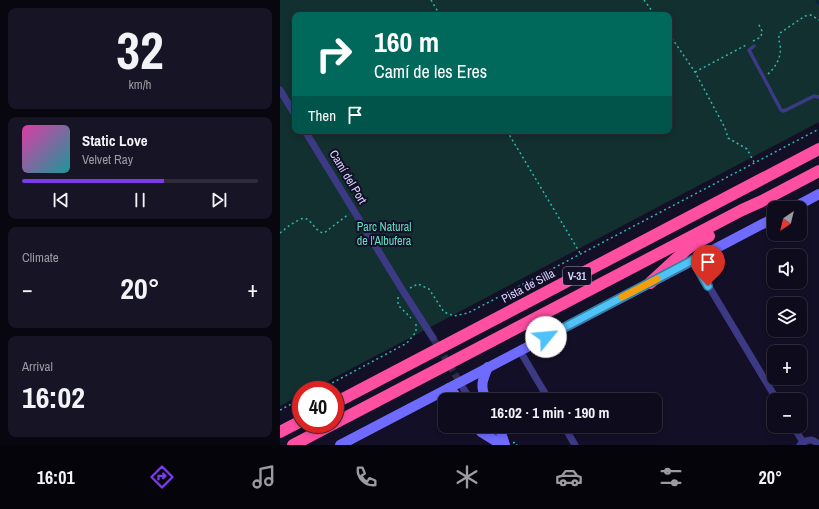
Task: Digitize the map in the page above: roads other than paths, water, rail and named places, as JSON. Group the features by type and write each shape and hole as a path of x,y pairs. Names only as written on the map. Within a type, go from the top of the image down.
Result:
{"highway":[{"name":"Pista de Silla","path":"344,398 819,149"},
{"name":"V-31","path":"344,418 735,213 762,201 819,171"},
{"path":"650,282 688,248 745,216 762,201"},
{"path":"280,432 292,426"},
{"name":"V-31","path":"293,445 315,433"}],"street":[{"path":"280,90 292,110"},
{"name":"Camí del Port","path":"307,134 403,291 434,338"},
{"path":"806,201 819,194"},
{"path":"340,445 767,222"},
{"path":"693,260 773,393"},
{"path":"520,351 544,393"},
{"path":"484,393 482,383 488,367"},
{"path":"449,388 454,393"},
{"path":"463,388 466,393"},
{"path":"483,433 503,445"},
{"path":"494,433 503,445"},
{"path":"502,433 503,445"},
{"path":"568,433 575,445"},
{"path":"796,433 801,444 812,440 819,445"}],"lane":[{"path":"754,46 749,50 779,107 784,111 814,96 819,97"}],"waterway":[{"path":"816,0 819,4"}],"tunnel":[{"path":"433,338 462,386"}],"park label":[{"name":"Parc Natural de l'Albufera","path":"384,234"}]}
